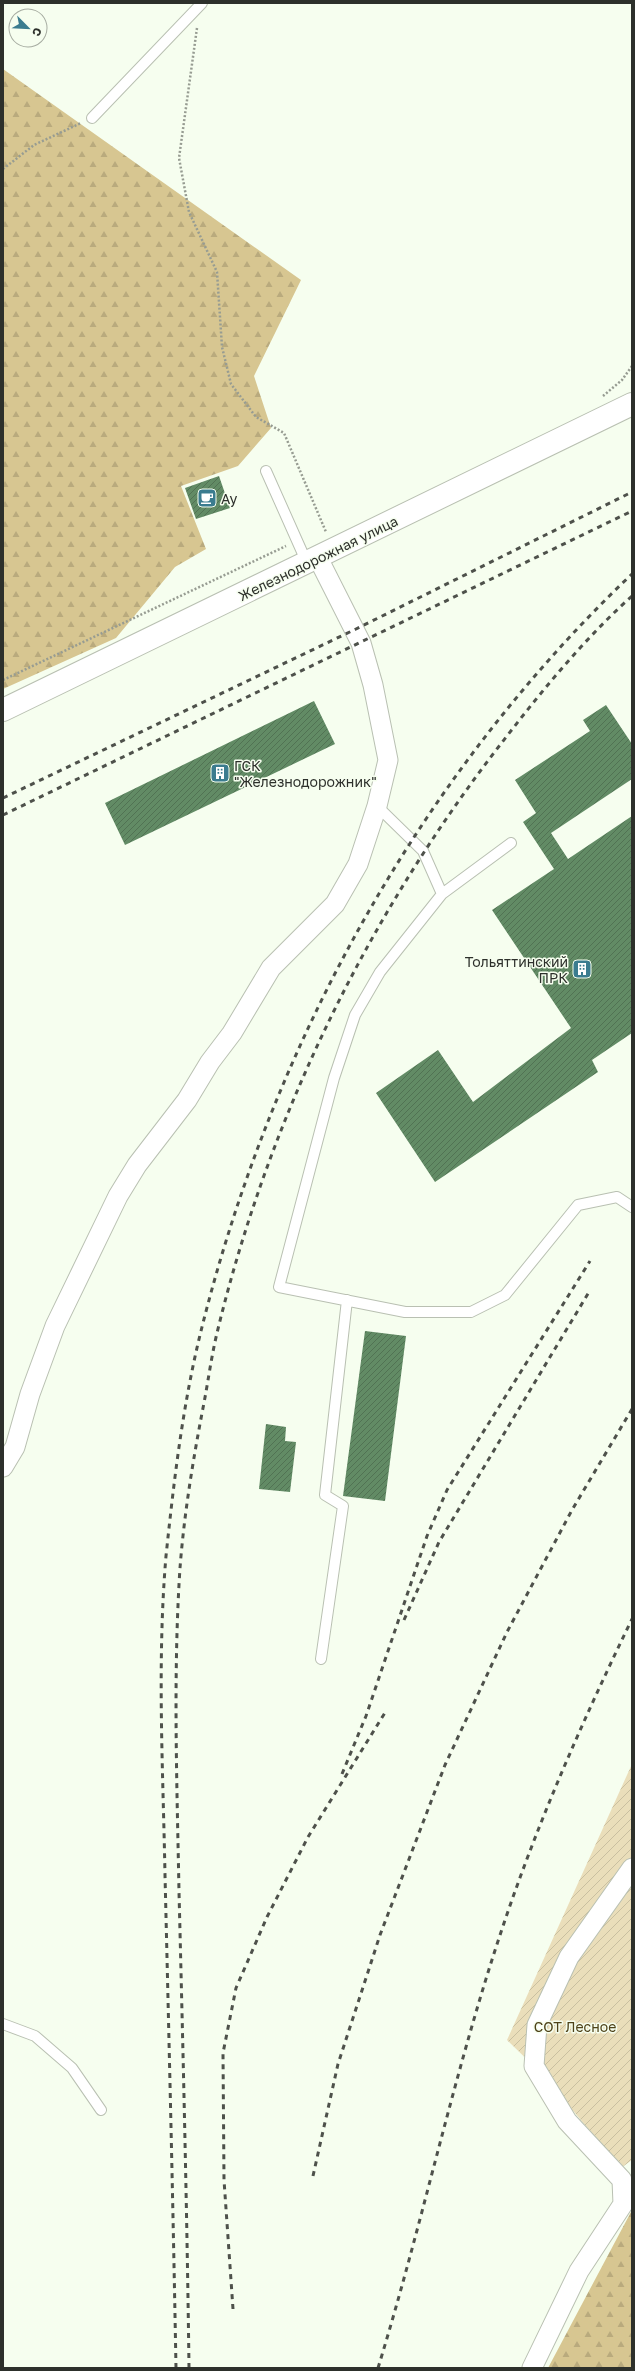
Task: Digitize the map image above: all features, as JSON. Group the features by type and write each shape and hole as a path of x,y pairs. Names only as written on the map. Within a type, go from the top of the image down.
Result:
{"main road":[{"name":"Железнодорожная улица","path":"3,710 312,561 630,403"}],"street":[{"path":"3,1467 15,1447 30,1394 55,1326 118,1196 137,1166 187,1100 210,1062 232,1033 271,968 335,904 358,864 377,806 388,760 373,685 356,629 312,561"},
{"path":"532,2368 579,2271 624,2204 622,2180 567,2122 534,2066 537,2025 569,1957 632,1868"}],"lane":[{"path":"92,118 201,4"},
{"path":"266,471 312,561"},
{"path":"377,806 423,851 442,894"},
{"path":"511,842 442,894 380,972 355,1015 334,1078 279,1286 405,1312 471,1312 505,1295 578,1205 616,1197 632,1206"},
{"path":"321,1659 342,1506 325,1495 347,1300"},
{"path":"3,2024 35,2036 72,2068 101,2110"}],"path":[{"path":"201,4 179,158 189,212 217,272 222,347 231,384 256,417 284,433 326,532"},
{"path":"3,169 34,145 92,118"},
{"path":"3,680 280,548"}],"green space":[{"path":"3,69 301,280 254,376 271,428 238,466 181,486 206,549 175,567 116,638 3,689"},
{"name":"СОТ Лесное","path":"632,1764 632,2160 621,2168 544,2076 507,2040"},
{"path":"632,2210 632,2368 548,2368"}],"building":[{"name":"Ау","path":"219,476 230,508 196,519 185,488"},
{"name":"ГСК \"Железнодорожник\"","path":"314,701 335,744 125,845 105,803"},
{"path":"606,705 632,744 632,779 551,833 568,859 632,816 632,1033 592,1060 598,1072 435,1182 376,1093 438,1050 473,1102 571,1028 492,910 554,869 523,822 536,813 515,780 590,731 583,720"},
{"path":"365,1331 406,1336 385,1501 343,1496"},
{"path":"266,1424 286,1427 285,1441 296,1442 290,1492 259,1489"}],"railway":[{"path":"3,798 356,629 632,492"},
{"path":"3,815 632,511"},
{"path":"176,2368 161,1676 163,1596 176,1470 189,1384 202,1327 232,1222 269,1118 313,1018 364,920 421,826 485,737 555,653 632,574"},
{"path":"189,2368 177,1770 176,1690 178,1608 186,1508 217,1333 238,1254 264,1176 294,1099 327,1024 365,951 406,880 451,811 500,745 579,649 632,596"},
{"path":"342,1774 366,1716 427,1536 447,1490 590,1261"},
{"path":"404,1620 439,1542 589,1292"},
{"path":"313,2176 338,2064 380,1935 445,1765 507,1632 572,1510 632,1409"},
{"path":"378,2368 409,2260 467,2042 500,1935 544,1814 595,1696 632,1619"},
{"path":"233,2309 224,2180 223,2053 236,1988 267,1917 308,1837 386,1711"}],"place":[{"name":"Ау","path":"207,498"},
{"name":"ГСК \"Железнодорожник\"","path":"220,773"},
{"name":"Тольяттинский ПРК","path":"582,969"}]}
